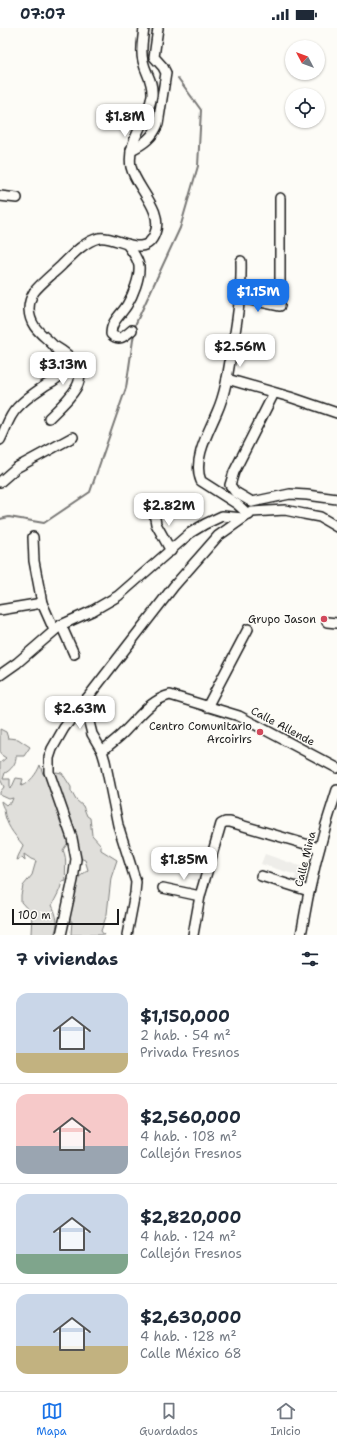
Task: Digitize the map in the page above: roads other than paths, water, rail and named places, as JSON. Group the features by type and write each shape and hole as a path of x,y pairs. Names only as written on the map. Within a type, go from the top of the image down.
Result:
{"street":[{"path":"0,440 10,417 17,407 60,375 64,365 60,355 52,344 34,327 30,317 29,304 34,292 88,242 99,238 108,238 139,247 148,243 155,233 156,217 152,206 143,193 131,168 130,156 131,150 149,108 152,95 152,83 143,60 142,44 144,28"},
{"path":"131,150 143,144 155,132 158,124 166,73 154,57 158,28"},
{"path":"0,196 17,198"},
{"path":"241,298 280,306 280,198"},
{"path":"127,244 139,265 139,272 133,293 127,305 114,321 111,328 112,334 115,338 119,339 132,330"},
{"path":"241,261 241,298 227,379 218,410 206,435 200,455 199,476 201,481 237,504 248,515"},
{"path":"49,418 74,391 79,382 78,367 68,354 52,344"},
{"path":"227,379 337,412"},
{"path":"274,393 234,472 230,485 235,492 252,502 290,494 337,499"},
{"path":"0,482 16,468 73,437"},
{"path":"61,935 74,880 76,859 72,838 49,772 49,758 52,748 64,728 85,700 174,586 218,536 248,515 252,502"},
{"path":"153,507 156,524 170,551"},
{"path":"0,675 17,663 57,627 92,611 118,596 190,533 222,516 248,515 284,510 320,517 337,527"},
{"path":"33,537 34,562 42,603 74,654"},
{"path":"0,610 42,603"},
{"path":"207,707 248,629"},
{"name":"Calle Allende","path":"102,751 126,731 152,703 161,697 170,695 238,716 337,768"},
{"path":"85,700 92,734 102,751 118,825 136,882 127,935"},
{"name":"Calle Mina","path":"301,935 319,848 337,790"},
{"path":"193,935 200,896 220,827 224,822 230,822 319,848"},
{"path":"260,876 309,891"},
{"path":"163,888 200,896"}],"waterway":[{"path":"135,328 180,228 198,166 201,110 178,78"},
{"path":"0,519 9,517 44,523 90,492 126,388 134,333"}],"place":[{"name":"Grupo Jason","path":"324,619"},
{"name":"Centro Comunitario Arcoirirs","path":"260,732"}]}
